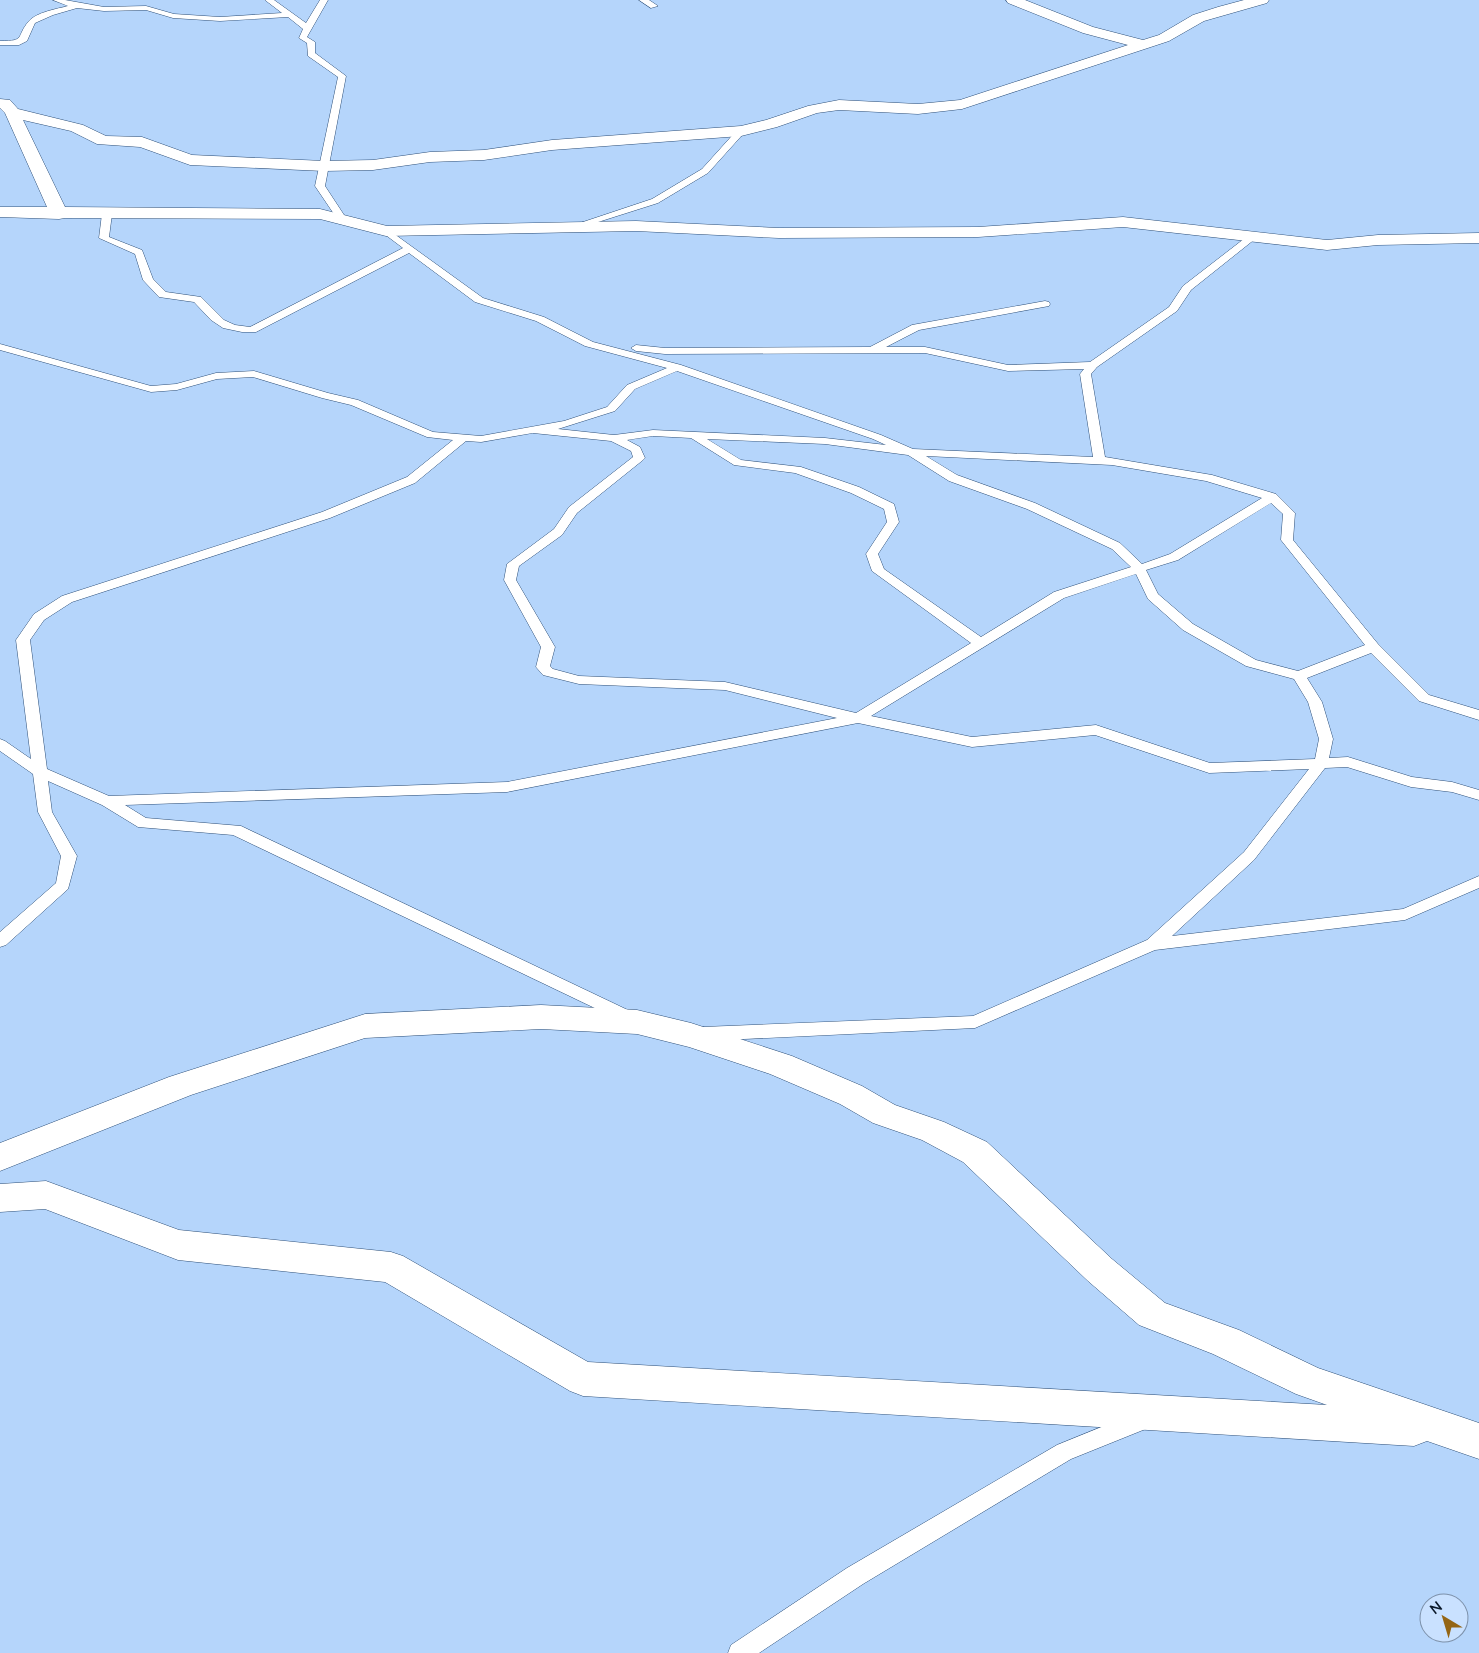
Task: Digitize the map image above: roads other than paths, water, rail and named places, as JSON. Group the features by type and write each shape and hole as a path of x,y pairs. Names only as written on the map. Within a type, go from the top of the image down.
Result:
{"street":[{"path":"1013,0 1088,30 1142,44"},
{"path":"12,112 77,128 103,141 142,142 190,160 324,166 373,165 430,158 484,155 552,145 741,131 771,124 814,109 839,105 918,109 962,104 1164,38 1180,26 1202,17 1262,0"},
{"path":"0,98 12,112 59,214"},
{"path":"0,212 59,214 320,214 386,231 636,226 779,233 968,232 1123,222 1326,246 1378,240 1479,238"},
{"path":"0,1157 180,1086 365,1026 542,1017 637,1022 691,1035 782,1065 851,1095 884,1114 933,1131 976,1152 1100,1270 1152,1314 1226,1342 1309,1382 1479,1441"},
{"path":"0,1198 46,1195 178,1245 391,1267 583,1379 1445,1430"}],"lane":[{"path":"56,0 104,9 146,8 173,16 220,20 289,15"},
{"path":"269,0 307,28"},
{"path":"324,0 303,38 311,42 311,54 342,76 320,186 341,218"},
{"path":"643,0 654,6"},
{"path":"0,43 16,43 24,39 32,22 80,3"},
{"path":"573,227 655,201 705,171 741,131"},
{"path":"108,214 104,238 139,252 148,280 163,295 197,299 218,322 240,329 252,330 409,249"},
{"path":"386,231 479,300 540,319 589,344 677,367 877,437 911,452 953,478 1031,506 1116,546 1139,568 1153,596 1188,627 1251,663 1299,676 1373,647"},
{"path":"1100,461 1086,374 1093,365 1173,309 1187,288 1252,237"},
{"path":"873,350 916,327 1045,304"},
{"path":"589,344 665,351 925,350 1008,368 1093,365"},
{"path":"0,347 151,389 178,387 216,376 254,374 326,396 354,402 431,435 481,439 566,424 611,409 631,387 677,367"},
{"path":"534,430 614,438 653,434 825,440 911,452 1100,461 1208,478 1272,497 1289,513 1287,540 1373,647 1424,698 1479,715"},
{"path":"694,435 738,462 797,470 855,490 890,507 893,522 872,554 878,571 980,643"},
{"path":"0,941 62,885 69,856 45,812 23,640 39,617 66,599 326,516 411,480 464,437"},
{"path":"614,438 636,449 639,458 573,510 558,532 513,564 510,580 548,648 543,667 548,672 579,680 725,686 858,718 972,742 1096,730 1209,768 1348,762 1411,782 1452,787 1479,795"},
{"path":"107,801 506,787 858,718 1059,595 1174,557 1272,497"},
{"path":"1153,944 1249,856 1321,763 1326,738 1315,702 1299,676"},
{"path":"0,744 40,772 107,801 143,823 236,830 637,1022"},
{"path":"691,1035 975,1022 1153,944 1405,914 1479,882"},
{"path":"739,1653 855,1576 1064,1452 1160,1413"}]}
